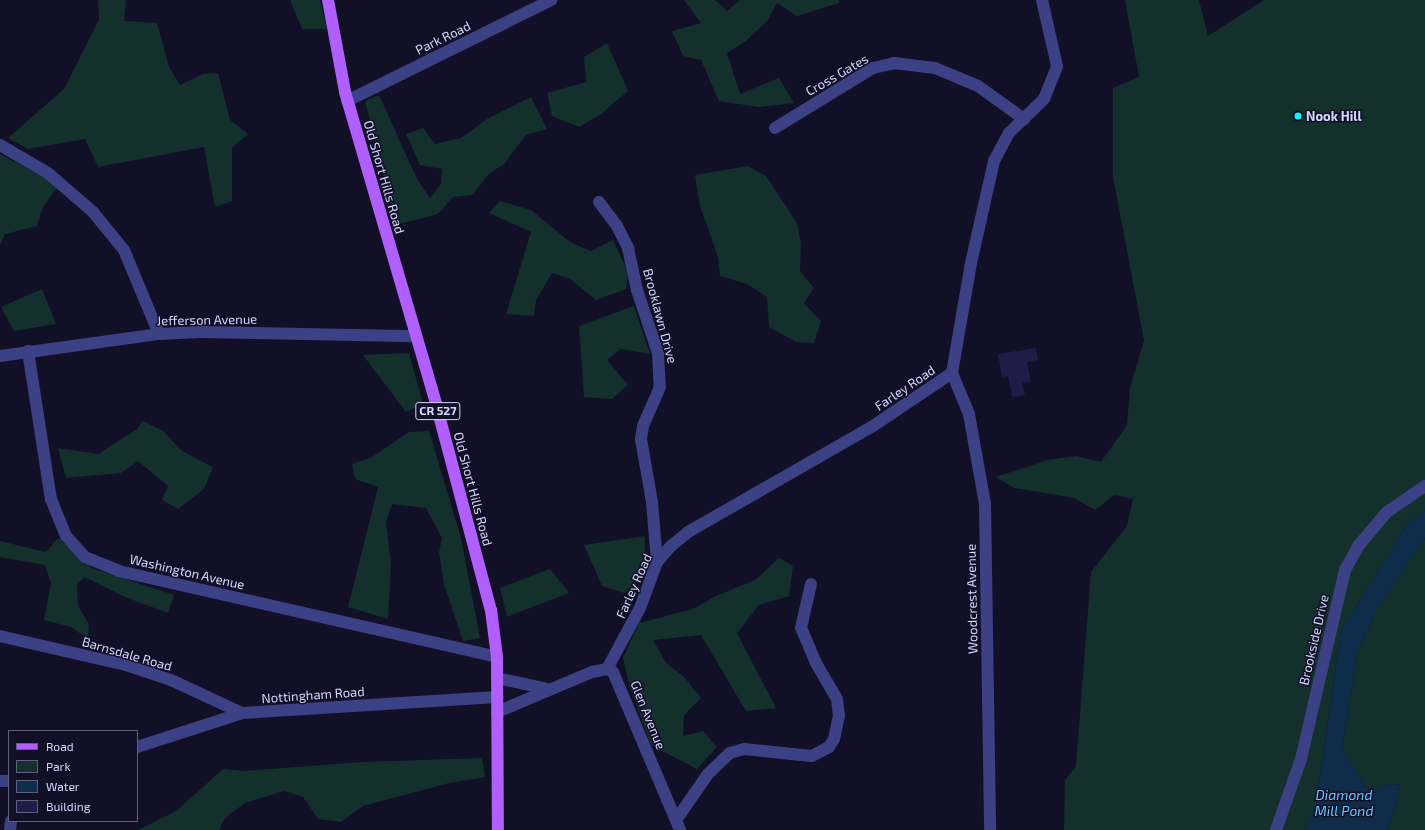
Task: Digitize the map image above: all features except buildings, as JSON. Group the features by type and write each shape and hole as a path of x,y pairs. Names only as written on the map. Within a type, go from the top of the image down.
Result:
{"main road":[{"name":"Old Short Hills Road","path":"328,0 348,101 416,336 491,610 497,657 498,830"}],"street":[{"name":"Park Road","path":"348,101 551,0"},
{"name":"Farley Road","path":"607,669 640,608 657,562 688,532 873,426 952,373 971,263 994,161 1009,133 1044,99 1057,66 1042,0"},
{"name":"Cross Gates","path":"775,128 872,68 894,63 935,68 978,86 1024,119"},
{"path":"0,145 48,173 94,212 124,250 159,334"},
{"name":"Brooklawn Drive","path":"599,202 617,226 628,248 637,290 659,357 660,387 643,426 641,439 652,502 657,562"},
{"name":"Jefferson Avenue","path":"0,356 159,334 199,332 416,336"},
{"name":"Washington Avenue","path":"28,351 51,499 66,536 85,556 119,571 497,657"},
{"name":"Woodcrest Avenue","path":"952,373 969,414 985,504 990,830"},
{"name":"Brookside Drive","path":"1276,830 1301,759 1345,570 1359,545 1387,512 1425,486"},
{"path":"678,825 708,774 730,753 744,749 812,756 829,747 834,739 839,716 837,699 816,663 801,628 811,584"},
{"name":"Barnsdale Road","path":"0,636 126,665 171,680 242,713"},
{"path":"497,712 552,689 607,669"},
{"name":"Glen Avenue","path":"607,669 617,677 678,825"},
{"path":"497,678 552,689"},
{"name":"Nottingham Road","path":"138,747 242,713 497,697"}],"green space":[{"path":"98,0 126,0 124,21 157,23 169,67 180,85 203,74 218,73 230,120 248,134 232,148 232,201 215,207 204,147 98,167 85,139 28,149 8,138 64,89 99,20"},
{"path":"290,0 320,0 327,29 302,29"},
{"path":"684,0 715,0 727,11 740,0 839,0 839,3 797,16 777,3 768,20 746,41 727,53 740,94 779,78 794,103 759,107 719,101 701,60 683,56 672,31 701,23"},
{"path":"1125,0 1199,0 1208,36 1264,0 1425,0 1425,510 1408,523 1341,631 1316,806 1305,830 1064,830 1065,780 1076,766 1091,572 1127,526 1133,499 1114,495 1095,510 1074,498 1014,488 996,477 1048,460 1076,456 1101,462 1127,425 1130,388 1144,340 1113,177 1113,88 1139,77"},
{"path":"607,43 628,91 601,114 579,127 552,116 547,93 586,82 584,57"},
{"path":"379,95 417,179 430,198 441,184 442,169 420,165 406,134 423,128 435,144 461,138 487,119 531,97 547,129 526,135 504,164 490,173 472,195 453,197 438,214 395,225 365,101"},
{"path":"0,154 59,185 43,207 37,226 5,234 0,245"},
{"path":"748,166 766,176 797,223 801,243 800,271 814,288 804,303 821,321 814,343 796,342 769,327 767,297 747,284 720,276 718,257 700,206 695,175"},
{"path":"500,201 531,210 570,242 591,251 613,240 628,272 626,289 596,300 570,279 552,273 536,300 534,316 506,314 531,232 489,213"},
{"path":"42,289 56,324 14,331 1,307"},
{"path":"634,306 650,354 620,349 607,360 628,385 612,399 584,397 579,326"},
{"path":"409,353 423,404 406,412 363,355"},
{"path":"143,421 163,431 182,451 213,467 204,489 178,509 162,500 168,486 138,461 121,473 66,478 58,448 98,454 137,429"},
{"path":"429,431 461,538 480,638 463,641 444,584 439,552 442,538 426,508 392,504 386,523 391,563 388,619 348,607 378,487 355,479 352,464 372,457 409,432"},
{"path":"645,536 645,558 636,582 624,593 602,586 584,545"},
{"path":"58,538 92,568 174,595 168,613 125,597 85,577 77,584 78,606 89,624 88,639 71,627 44,620 51,583 45,565 0,557 0,541 46,552"},
{"path":"1425,538 1425,830 1388,830 1401,784 1367,789 1342,750 1357,652 1379,606"},
{"path":"779,558 793,566 789,596 759,605 737,633 776,708 746,711 701,635 653,640 666,663 684,677 701,698 684,715 683,736 703,731 717,747 697,769 651,745 630,688 623,658 639,623 693,609 716,596 755,580"},
{"path":"550,569 569,593 507,617 500,588"},
{"path":"482,758 485,777 449,783 363,806 341,822 318,819 303,797 284,791 245,803 225,818 219,830 138,830 176,811 223,769 244,771 362,762"}],"water":[{"name":"Diamond Mill Pond","path":"1425,510 1425,538 1379,606 1357,652 1342,750 1367,789 1401,784 1388,830 1305,830 1316,806 1341,631 1408,523"}],"place":[{"name":"Nook Hill","path":"1298,116"}]}
